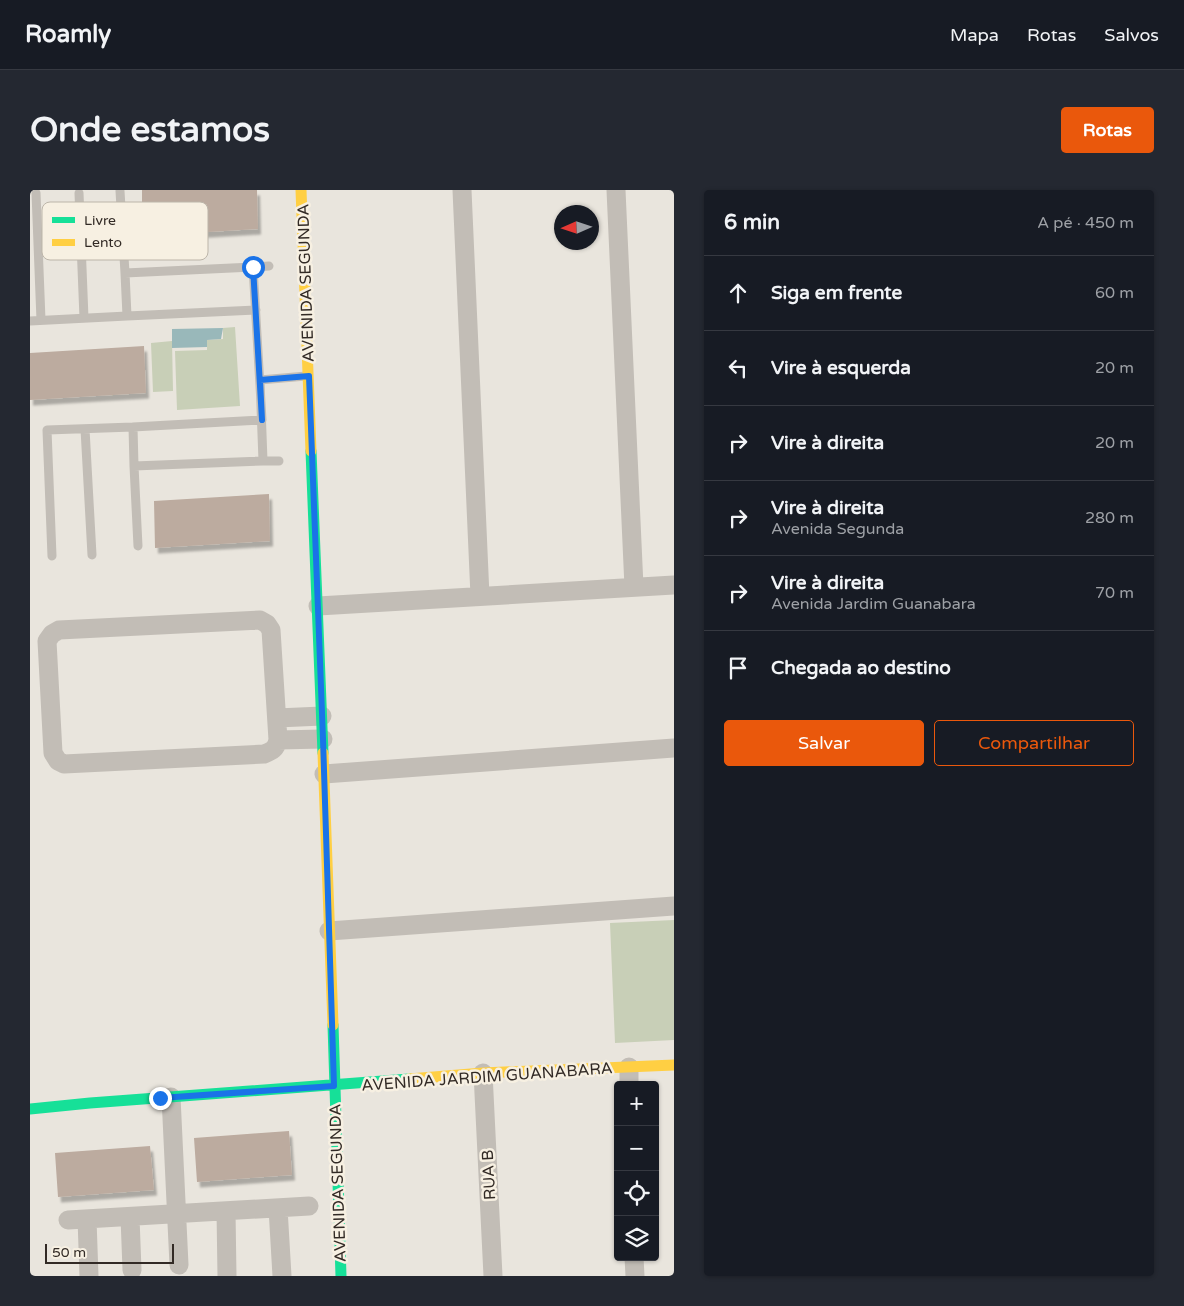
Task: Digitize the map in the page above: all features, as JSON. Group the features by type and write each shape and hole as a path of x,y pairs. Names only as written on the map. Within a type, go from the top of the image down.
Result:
{"street":[{"name":"AVENIDA SEGUNDA","path":"301,190 323,739 341,1276"},
{"path":"462,190 480,596"},
{"path":"616,190 634,586"},
{"path":"318,606 674,584"},
{"path":"260,620 267,624 271,630 277,718 278,740 276,746 272,751 264,754 64,764 58,761 53,753 47,641 52,634 59,630 260,620"},
{"path":"277,718 322,716"},
{"path":"278,740 323,739"},
{"path":"324,774 674,748"},
{"path":"329,931 674,906"},
{"name":"AVENIDA JARDIM GUANABARA","path":"30,1109 483,1073 629,1076 674,1065"},
{"name":"RUA B","path":"483,1073 493,1276"},
{"path":"166,1098 172,1214 179,1265"},
{"path":"68,1220 309,1206"},
{"path":"278,1208 282,1276"},
{"path":"226,1211 228,1276"},
{"path":"130,1217 132,1270"},
{"path":"87,1219 89,1276"},
{"path":"634,1261 635,1276"}],"lane":[{"path":"36,193 41,320"},
{"path":"78,193 78,202"},
{"path":"81,260 84,318"},
{"path":"124,260 127,316"},
{"path":"125,273 269,266"},
{"path":"253,267 262,420"},
{"path":"30,321 256,310"},
{"path":"263,461 260,380 309,376"},
{"path":"52,556 47,430 262,420"},
{"path":"133,427 138,546"},
{"path":"85,429 92,555"},
{"path":"134,466 279,461"}],"green space":[{"path":"235,327 240,406 177,410 175,351 207,350 207,340 223,339 223,328"},
{"path":"172,341 173,391 153,392 151,343"},
{"path":"674,920 674,1040 615,1043 610,923"}],"water":[{"path":"223,328 221,339 207,340 207,347 172,348 172,329"}],"building":[{"path":"142,190 257,190 258,229 208,232 208,202 142,202"},
{"path":"144,346 146,393 30,400 30,353"},
{"path":"269,494 270,541 155,548 154,501"},
{"path":"289,1131 292,1175 197,1182 194,1138"},
{"path":"150,1146 154,1190 58,1197 55,1153"}],"traffic: fast":[{"path":"311,451 323,753"},
{"path":"333,1025 341,1276"},
{"path":"30,1109 409,1079"}],"traffic: slow":[{"path":"301,190 311,451"},
{"path":"323,753 333,1025"},
{"path":"409,1079 483,1073 674,1065"}],"route":[{"path":"160,1098 334,1086 309,376 260,380 262,420 253,267"}]}
